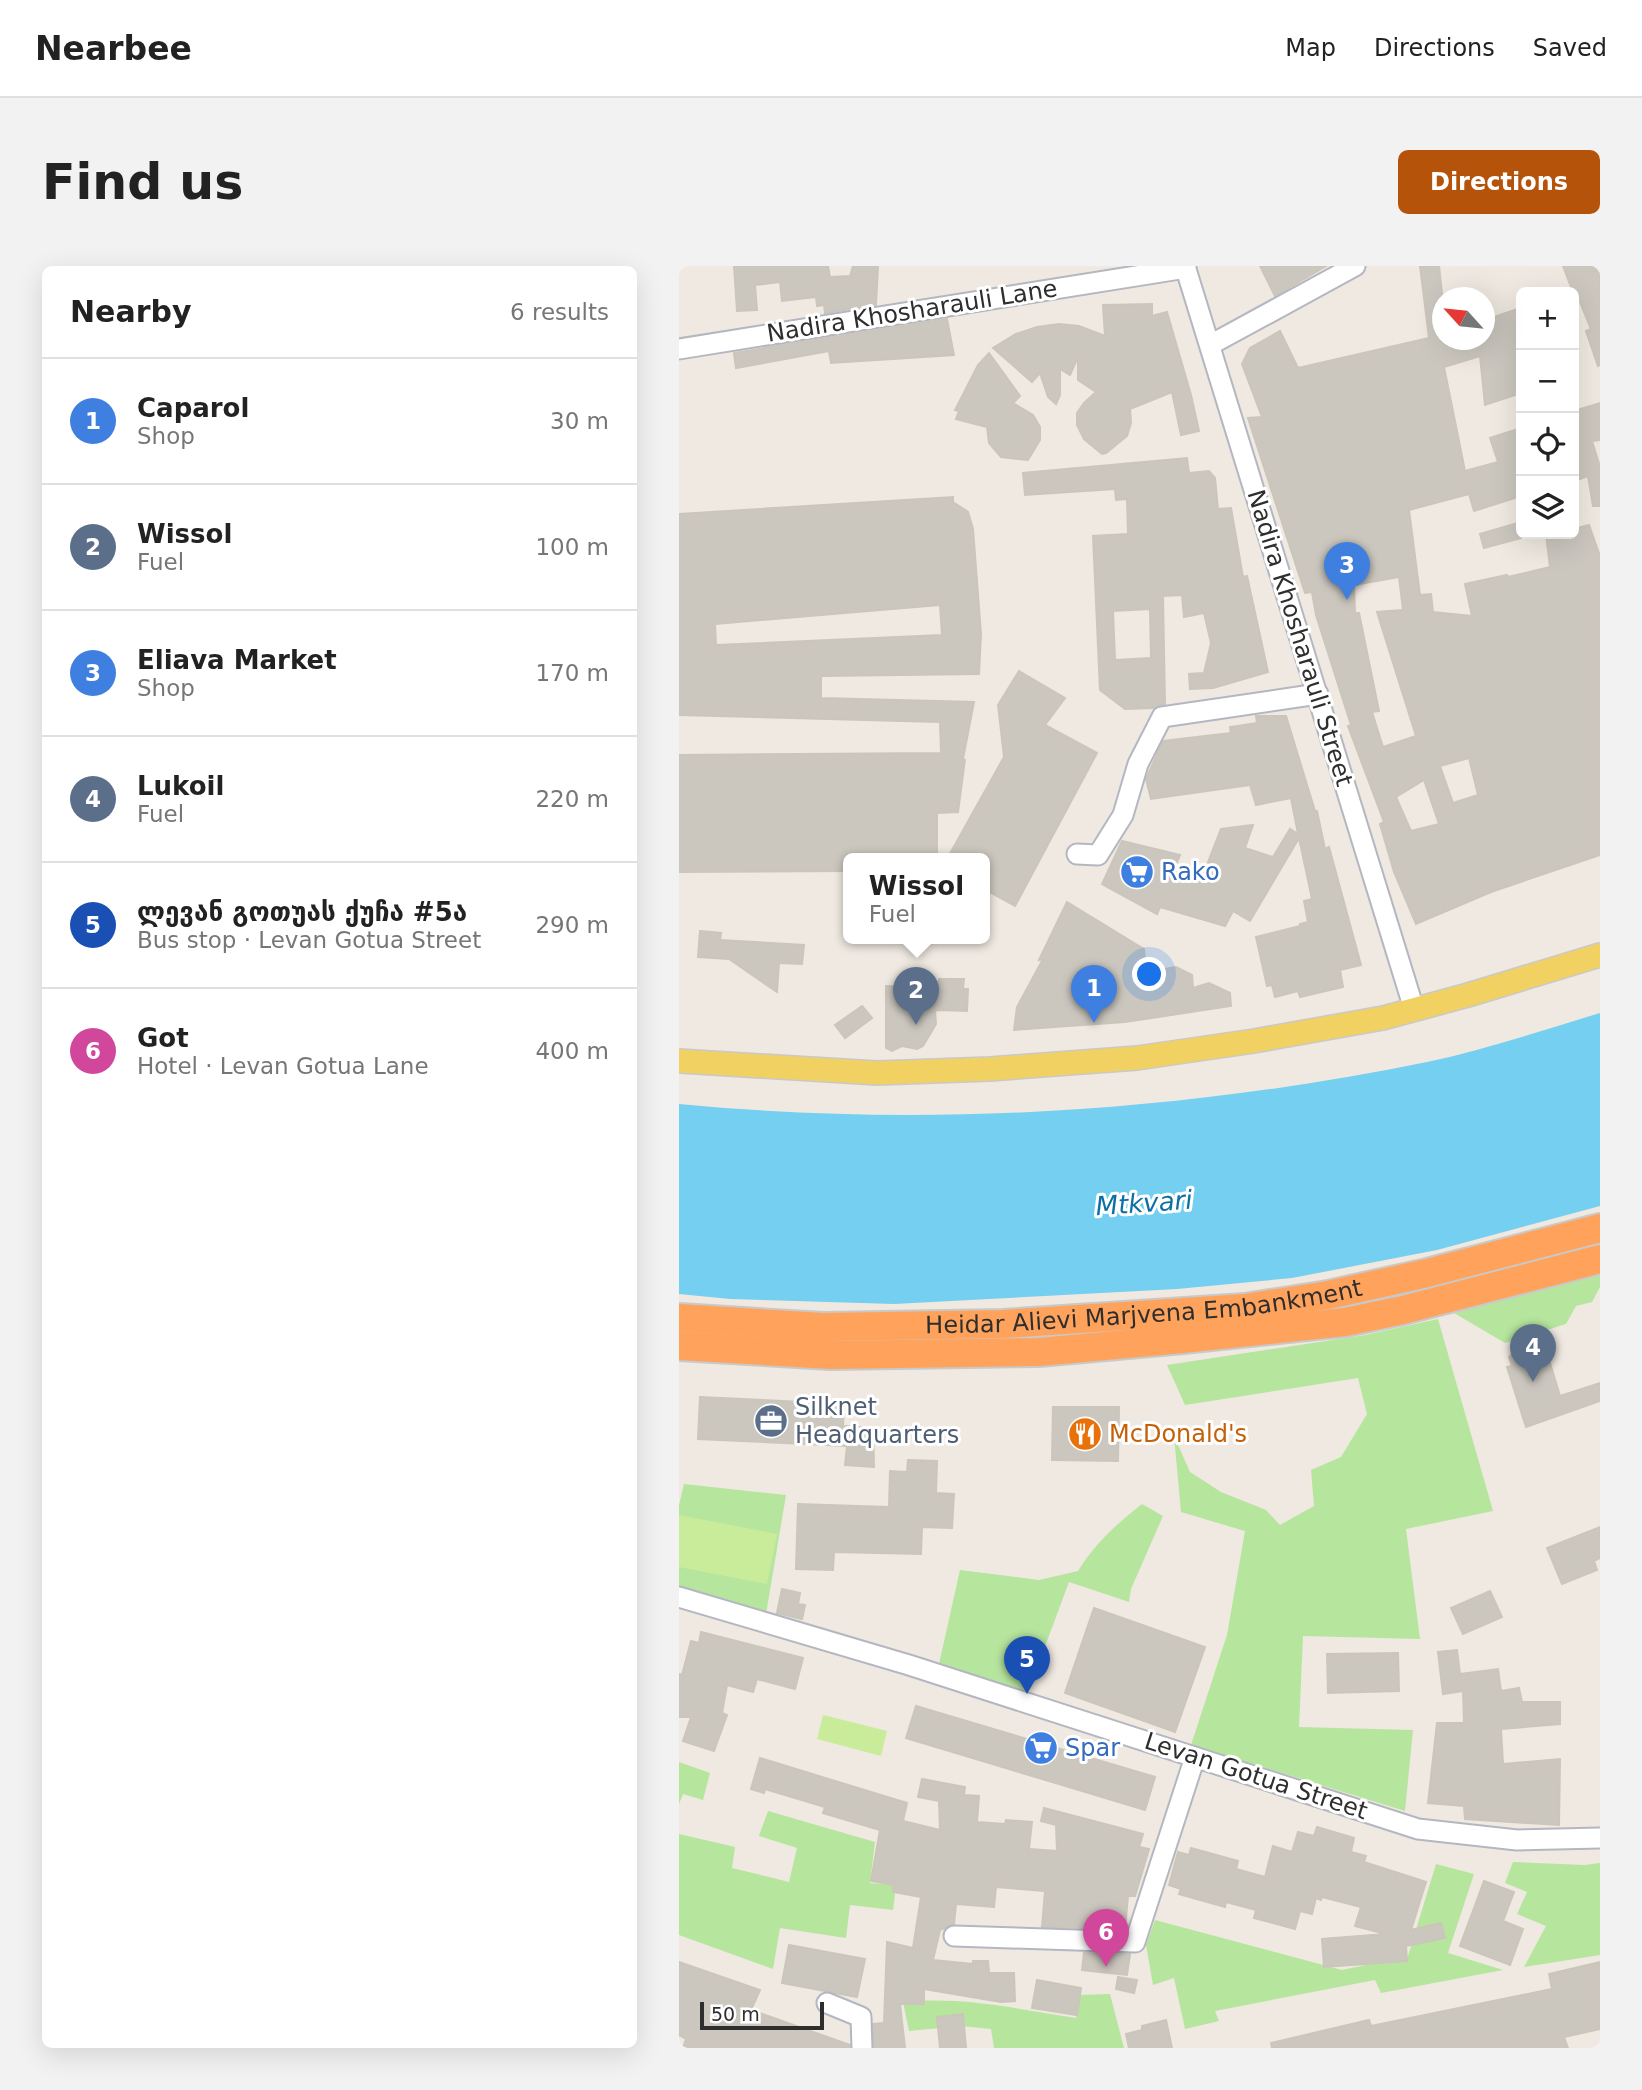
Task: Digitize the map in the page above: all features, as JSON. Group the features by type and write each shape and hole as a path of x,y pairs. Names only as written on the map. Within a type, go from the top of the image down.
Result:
{"highway":[{"name":"Heidar Alievi Marjvena Embankment","path":"679,1318 823,1326 1003,1324 1245,1308 1328,1295 1415,1276 1600,1228"},
{"name":"Heidar Alievi Marjvena Embankment","path":"679,1346 831,1355 1039,1352 1183,1339 1357,1320 1600,1259"}],"main road":[{"path":"679,1062 877,1073 1089,1062 1254,1041 1384,1018 1600,955"}],"street":[{"path":"1210,345 1355,266"},
{"name":"Nadira Khosharauli Street","path":"1186,267 1414,1009"},
{"name":"Nadira Khosharauli Lane","path":"679,349 1186,267"},
{"path":"1077,854 1098,855 1123,815 1137,764 1162,717 1318,694"},
{"name":"Levan Gotua Street","path":"679,1597 909,1665 1418,1829 1517,1840 1600,1838"},
{"path":"954,1936 1135,1942 1195,1757"},
{"path":"827,2003 860,2017 862,2048"}],"green space":[{"path":"1600,1275 1600,1287 1592,1302 1576,1306 1566,1324 1505,1343 1454,1313"},
{"path":"1438,1319 1493,1511 1406,1529 1420,1639 1303,1636 1299,1727 1413,1730 1405,1811 1191,1745 1227,1635 1245,1531 1181,1512 1174,1436 1190,1472 1221,1492 1266,1510 1280,1525 1314,1506 1311,1470 1341,1457 1367,1414 1358,1378 1185,1405 1167,1365 1365,1335"},
{"path":"684,1484 786,1495 766,1614 679,1589 679,1505"},
{"path":"1142,1504 1163,1516 1131,1589 1129,1602 1069,1582 1028,1692 939,1664 960,1570 1039,1580 1078,1571 1107,1534"},
{"path":"679,1515 777,1534 767,1584 679,1567"},
{"path":"823,1715 887,1731 881,1756 817,1739"},
{"path":"679,1762 710,1773 703,1800 683,1794 679,1804"},
{"path":"768,1811 875,1842 870,1883 896,1885 893,1910 850,1905 846,1938 780,1928 773,1969 679,1935 679,1834 735,1847 732,1868 789,1882 797,1848 759,1836"},
{"path":"1513,1862 1585,1865 1600,1863 1600,1955 1524,1967 1546,1926 1517,1914 1527,1892 1505,1883"},
{"path":"1436,1864 1474,1874 1448,1953 1503,1970 1381,1993 1375,1980 1215,2011 1219,2021 1185,2029 1174,1978 1153,1985 1146,1945 1155,1920 1342,1970 1408,1956"},
{"path":"1110,1994 1124,2048 994,2048 991,2029 961,2026 909,2031 903,2002 968,2002 1076,2018 1079,1995"}],"water":[{"name":"Mtkvari","path":"1600,1013 1600,1206 1437,1250 1292,1278 1177,1289 894,1304 730,1299 679,1294 679,1104 867,1115 1055,1111 1148,1104 1334,1079 1427,1062 1492,1046"}],"building":[{"path":"734,266 828,266 830,277 850,276 853,266 878,266 876,305 825,313 824,305 817,306 816,297 782,301 780,282 755,285 757,310 737,311"},
{"path":"1260,266 1326,266 1275,296"},
{"path":"1420,266 1439,266 1441,287 1432,287 1432,350 1495,350 1495,317 1516,310 1516,395 1485,405 1480,356 1444,367 1465,471 1498,462 1490,438 1516,430 1516,498 1474,511 1469,494 1409,510 1420,595 1431,594 1433,612 1472,616 1465,584 1550,567 1547,539 1579,539 1579,528 1589,525 1600,556 1600,855 1491,892 1416,924 1394,872 1380,824 1384,822 1348,726 1351,725 1316,615 1312,592 1305,593 1248,418 1262,417 1242,364 1250,348 1280,331 1298,368 1429,338","holes":["1399,577 1403,610 1377,612 1416,736 1383,747 1372,712 1379,711 1359,613 1355,613 1354,585","1469,758 1478,795 1453,803 1440,766","1424,780 1439,824 1411,831 1396,797"]},
{"path":"1563,266 1600,266 1598,366 1586,331 1591,329 1579,299 1579,287 1571,287"},
{"path":"1152,304 1152,316 1167,312 1199,431 1181,435 1172,392 1130,409 1131,423 1127,436 1102,454 1084,439 1077,425 1077,413 1096,392 1078,380 1078,357 1070,375 1060,369 1060,395 1056,404 1048,397 1040,373 1032,382 993,348 1016,334 1059,324 1079,326 1105,336 1103,305"},
{"path":"947,319 954,355 831,363 829,351 736,368 734,353"},
{"path":"989,353 1020,396 1013,403 1033,415 1040,427 1040,440 1028,460 1001,457 989,443 987,427 956,419 959,411 955,410 978,365"},
{"path":"1600,403 1600,440 1592,441 1600,467 1600,506 1593,506 1588,476 1579,479 1579,409"},
{"path":"1187,458 1189,473 1209,471 1215,478 1218,509 1231,508 1243,577 1247,576 1268,672 1213,688 1190,689 1189,674 1204,673 1211,643 1204,613 1184,617 1182,595 1163,596 1165,704 1154,708 1125,709 1100,690 1093,536 1128,534 1127,499 1116,500 1115,489 1025,495 1023,473","holes":["1150,609 1151,658 1115,660 1113,611"]},
{"path":"953,497 953,502 968,512 973,529 981,634 979,674 821,676 821,698 974,702 962,764 965,759 958,812 937,813 937,853 843,853 843,871 679,872 679,755 941,753 940,722 679,715 679,514","holes":["940,605 942,635 716,645 715,624"]},
{"path":"1516,523 1517,539 1484,548 1480,534"},
{"path":"1019,671 1065,698 1045,725 1097,753 1015,906 990,892 990,853 950,853 1004,757 998,705"},
{"path":"1256,716 1286,716 1317,811 1325,849 1329,847 1361,965 1340,970 1343,987 1300,997 1298,991 1275,997 1272,985 1267,986 1256,937 1308,922 1304,901 1312,899 1299,838 1250,921 1233,911 1225,926 1160,907 1157,914 1102,884 1122,841 1180,855 1175,867 1203,875 1221,829 1253,825 1245,848 1273,857 1290,829 1298,834 1291,798 1256,805 1250,785 1151,799 1146,779 1163,741 1231,733 1230,727 1257,723"},
{"path":"1067,902 1144,949 1145,961 1157,960 1158,970 1176,967 1192,975 1193,988 1209,983 1230,993 1231,1006 1125,1022 1014,1030 1017,1007 1043,959 1039,960"},
{"path":"700,931 721,933 720,940 804,945 802,964 779,963 777,992 729,959 698,957"},
{"path":"939,979 964,979 963,989 968,989 967,1011 935,1010 936,1024 923,1046 917,1049 902,1046 892,1051 886,1048 886,986 938,988"},
{"path":"862,1006 872,1018 845,1038 835,1025"},
{"path":"1532,1345 1539,1347 1544,1354 1547,1353 1560,1396 1600,1383 1600,1401 1526,1427 1507,1367 1512,1366 1509,1357 1515,1351"},
{"name":"Silknet Headquarters","path":"700,1397 844,1404 843,1426 873,1428 874,1467 845,1465 847,1446 698,1439"},
{"name":"McDonald's","path":"1053,1407 1119,1407 1118,1461 1052,1460"},
{"path":"908,1460 937,1461 936,1493 954,1494 952,1528 922,1527 921,1554 834,1552 833,1570 796,1569 798,1504 889,1507 890,1471 907,1472"},
{"path":"1600,1527 1600,1558 1594,1561 1597,1570 1562,1584 1547,1548"},
{"path":"782,1589 800,1593 798,1604 805,1605 802,1619 777,1613"},
{"path":"1490,1591 1502,1617 1463,1634 1451,1608"},
{"path":"1094,1608 1205,1647 1175,1732 1065,1693"},
{"path":"701,1632 803,1658 795,1689 757,1679 753,1692 727,1685 722,1713 727,1715 714,1751 683,1741 691,1717 679,1717 679,1674 682,1675 691,1641 699,1643"},
{"path":"1457,1650 1460,1674 1498,1669 1501,1691 1519,1688 1522,1702 1560,1702 1560,1724 1501,1729 1503,1764 1560,1759 1559,1825 1465,1819 1464,1806 1428,1803 1437,1723 1464,1723 1463,1691 1443,1694 1438,1652"},
{"path":"1398,1653 1399,1691 1328,1693 1327,1654"},
{"path":"916,1706 1155,1777 1145,1810 906,1738"},
{"path":"760,1758 907,1803 903,1821 940,1830 939,1801 918,1797 922,1779 965,1787 964,1795 979,1796 977,1822 1032,1822 1029,1849 1057,1851 1056,1825 1041,1821 1044,1808 1143,1834 1139,1847 1149,1849 1135,1896 1128,1896 1125,1929 1042,1927 1045,1891 996,1887 994,1907 956,1904 954,1924 940,1930 933,1960 973,1964 973,1961 988,1961 989,1973 1014,1973 1015,2001 1001,2002 924,1989 924,2004 900,2004 905,2048 874,2048 873,2024 884,2023 887,1942 913,1948 921,1897 893,1892 894,1885 871,1881 880,1830 823,1813 825,1807 765,1789 764,1793 751,1789"},
{"path":"1317,1827 1354,1838 1351,1852 1366,1856 1364,1862 1426,1882 1411,1930 1441,1923 1445,1938 1406,1946 1407,1961 1324,1967 1322,1939 1386,1934 1355,1926 1361,1907 1322,1897 1321,1900 1316,1898 1312,1914 1300,1911 1295,1929 1254,1918 1256,1910 1226,1902 1225,1907 1179,1894 1181,1889 1169,1885 1178,1852 1189,1855 1191,1848 1238,1861 1236,1869 1265,1877 1273,1846 1292,1852 1298,1832 1314,1836"},
{"path":"1484,1881 1514,1892 1503,1921 1523,1929 1510,1965 1460,1946"},
{"path":"789,1945 865,1959 857,1997 782,1983"},
{"path":"1084,1953 1130,1954 1127,1975 1082,1970"},
{"path":"679,1962 760,1990 751,2010 850,2045 850,2048 683,2048 686,2039 679,2035"},
{"path":"1600,1962 1600,2029 1564,2037 1568,2048 1272,2048 1271,2043 1369,2020 1371,2026 1552,1989 1549,1974"},
{"path":"1118,1977 1137,1980 1134,1993 1116,1989"},
{"path":"1037,1980 1081,1988 1077,2015 1032,2008"},
{"path":"963,2014 966,2048 940,2048 937,2017"},
{"path":"1166,2020 1172,2048 1129,2048 1126,2034 1142,2030 1142,2026"}],"place":[{"name":"Eliava Market","path":"1347,600"},
{"name":"Rako","path":"1137,872"},
{"name":"Caparol","path":"1094,1023"},
{"name":"Wissol","path":"916,1025"},
{"name":"Lukoil","path":"1533,1382"},
{"name":"Silknet Headquarters","path":"771,1421"},
{"name":"McDonald's","path":"1085,1434"},
{"name":"ლევან გოთუას ქუჩა #5ა","path":"1027,1694"},
{"name":"Spar","path":"1041,1748"},
{"name":"Got","path":"1106,1967"}]}
